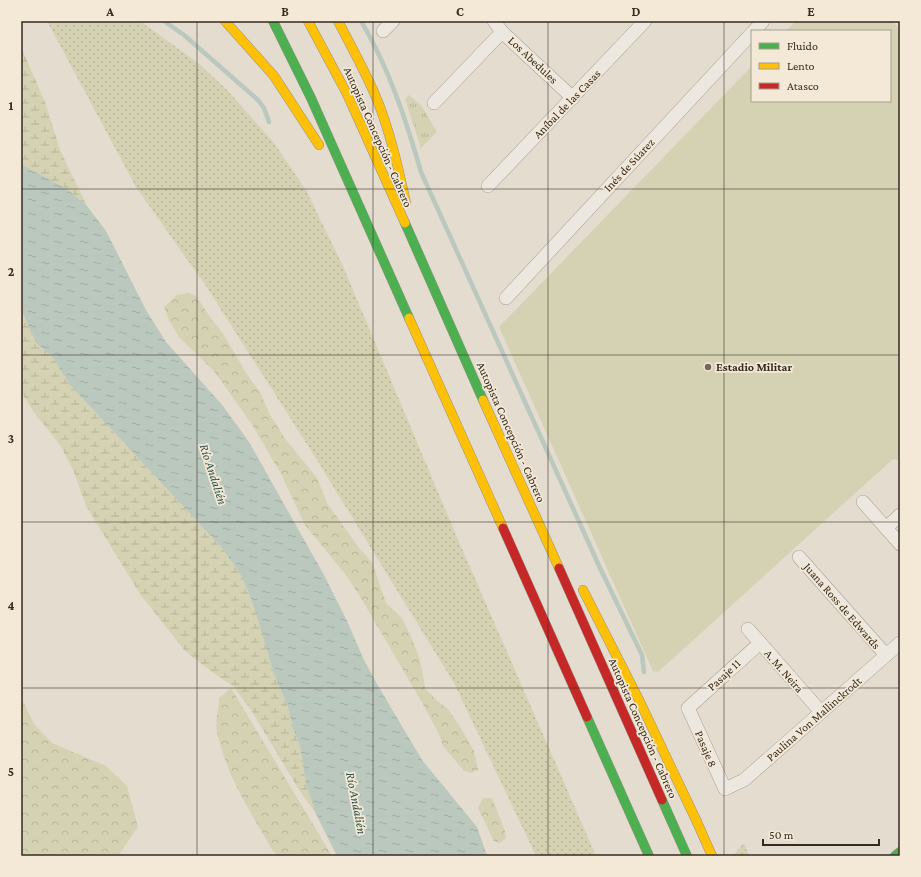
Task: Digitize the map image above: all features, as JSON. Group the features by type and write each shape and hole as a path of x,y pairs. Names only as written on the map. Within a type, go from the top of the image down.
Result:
{"main road":[{"path":"225,21 261,60 278,82 359,209"},
{"path":"274,21 298,69 359,209 649,856"},
{"name":"Autopista Concepción - Cabrero","path":"308,21 348,94 422,264 687,856"},
{"path":"338,21 366,74 377,99 393,150 422,264"},
{"path":"517,476 560,546"},
{"path":"579,581 639,700 712,856"},
{"path":"895,856 900,852"}],"street":[{"path":"383,31 393,21"},
{"name":"Los Abedules","path":"494,21 502,32 573,98"},
{"name":"Aníbal de las Casas","path":"488,186 645,21"},
{"name":"Inés de Súarez","path":"755,30 763,21"},
{"path":"434,103 502,32"},
{"name":"Inés de Súarez","path":"506,298 751,34"},
{"path":"862,502 900,544"},
{"path":"886,528 900,515"},
{"name":"Juana Ross de Edwards","path":"799,557 886,655"},
{"name":"A. M. Neira","path":"748,629 821,712"},
{"name":"Pasaje 11","path":"688,708 760,643"},
{"name":"Paulina Von Mallinckrodt","path":"724,789 744,780 900,643"},
{"name":"Pasaje 8","path":"688,708 724,789"}],"green space":[{"path":"47,21 140,21 198,63 228,91 274,143 306,190 342,264 456,535 596,856 536,856 454,683 312,452 208,289 136,187"},
{"name":"Estadio Militar","path":"796,21 893,21 900,30 900,460 893,459 658,672 653,671 499,327 751,67 751,102 891,102 891,30 787,30"},
{"path":"21,47 45,102 60,150 87,206 67,189 21,164"},
{"path":"409,95 421,105 437,132 421,148 405,99"},
{"path":"188,293 196,296 222,332 248,376 260,392 270,415 286,440 317,478 327,503 359,548 372,562 386,603 401,617 411,636 420,660 425,688 436,700 447,708 459,725 474,751 478,770 471,773 464,771 443,746 439,734 420,699 361,598 346,575 305,525 281,474 251,423 214,371 179,337 169,320 164,307 177,295"},
{"path":"21,309 36,343 53,358 70,385 223,549 242,577 253,604 274,674 288,707 293,729 300,746 306,784 315,812 299,790 251,710 233,686 185,651 140,594 86,506 74,472 60,445 33,411 21,392"},
{"path":"231,688 332,856 278,856 273,851 240,793 226,763 221,748 217,732 219,698"},
{"path":"21,697 34,724 52,743 106,766 127,786 138,827 118,856 21,856"},
{"path":"483,798 492,798 505,831 506,838 500,843 494,841 478,808"},
{"path":"744,843 749,856 733,856"}],"water":[{"name":"Río Andalién","path":"21,164 67,189 87,206 106,231 146,310 166,342 223,406 249,442 324,575 348,623 363,658 377,684 422,760 477,827 487,856 337,856 315,812 306,784 300,746 293,729 288,707 274,674 253,604 242,577 223,549 70,385 53,358 36,343 21,309"}],"waterway":[{"path":"164,21 184,35 258,100 264,108 269,122"},
{"path":"361,21 380,57 396,95 421,172 600,568 642,655 644,672"}],"traffic: fast":[{"path":"273,21 311,98 409,318"},
{"path":"405,223 483,400"},
{"path":"587,717 649,856"},
{"path":"662,800 687,856"},
{"path":"895,856 900,852"}],"traffic: slow":[{"path":"225,21 274,76 319,145"},
{"path":"308,21 347,94 405,223"},
{"path":"338,21 367,78 381,110 393,149 406,203"},
{"path":"409,318 503,528"},
{"path":"483,400 559,568"},
{"path":"583,590 639,700 697,822"},
{"path":"697,822 712,856"}],"traffic: jam":[{"path":"503,528 587,717"},
{"path":"559,568 662,800"}],"place":[{"name":"Estadio Militar","path":"708,367"}]}
